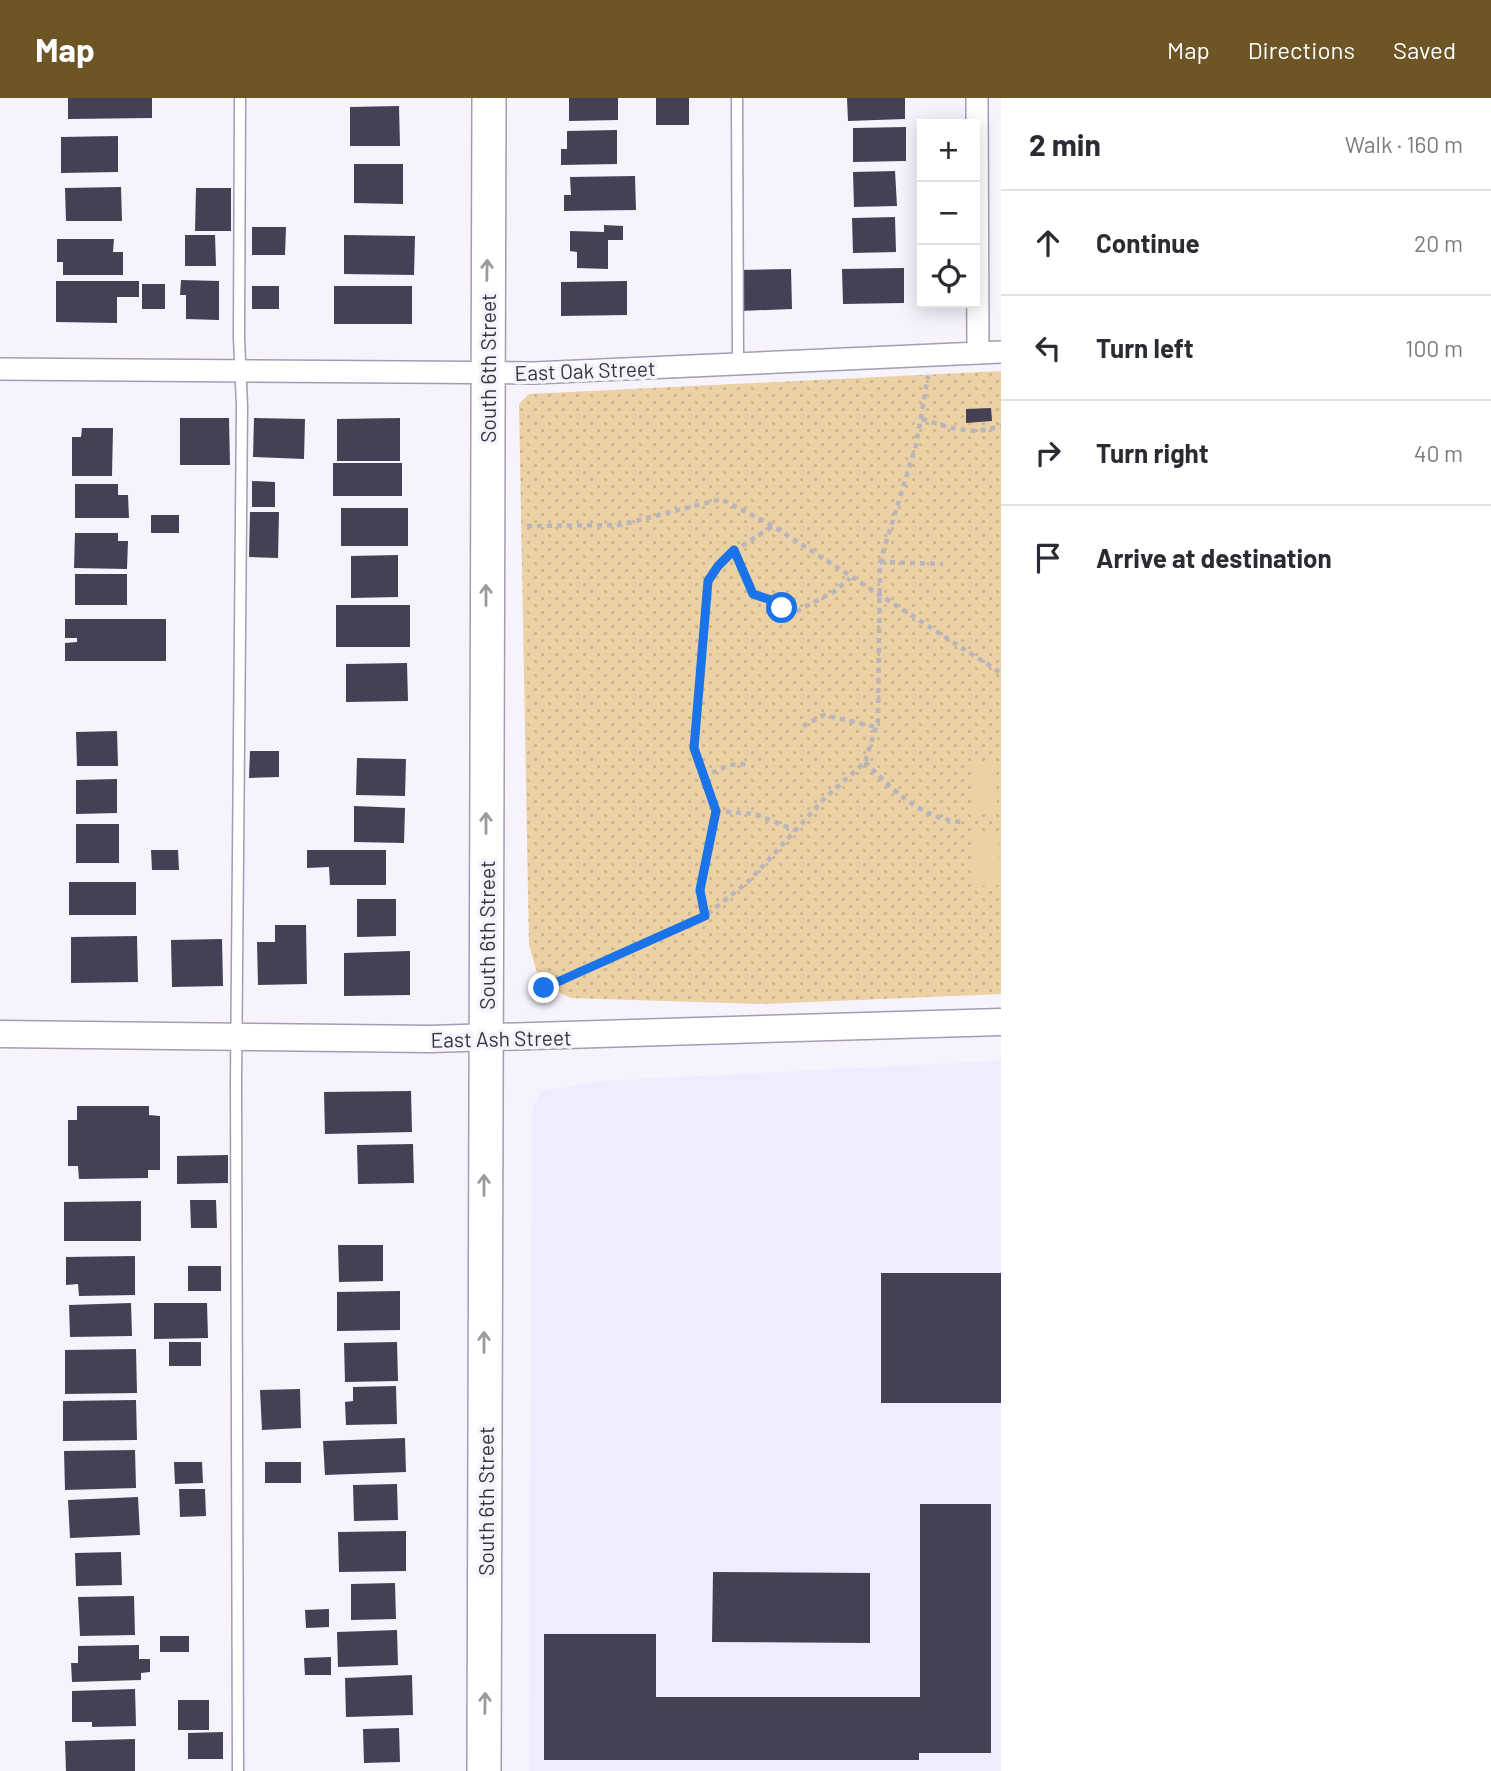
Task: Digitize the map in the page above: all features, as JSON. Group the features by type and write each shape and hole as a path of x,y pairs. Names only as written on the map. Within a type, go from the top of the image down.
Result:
{"main road":[{"name":"South 6th Street","path":"484,1771 486,373 489,98"}],"street":[{"path":"977,98 978,353"},
{"name":"East Oak Street","path":"0,369 486,373 1001,352"},
{"name":"East Ash Street","path":"0,1034 485,1038 1001,1022"}],"lane":[{"path":"238,1771 242,371 239,338 240,98"},
{"path":"737,98 738,364"}],"path":[{"path":"544,988 705,916 749,881 826,797 865,762 876,727 880,562 922,419 928,376"},
{"path":"922,419 963,432 978,432 1001,426"},
{"path":"527,526 620,525 721,499 773,526 878,597 1001,673"},
{"path":"705,916 700,890 716,811 694,748 708,581 734,550 773,526"},
{"path":"734,550 753,594 774,601 788,616 835,591 850,578"},
{"path":"880,562 943,564"},
{"path":"803,726 824,715 876,727"},
{"path":"865,762 898,795 942,820 961,822"},
{"path":"703,777 729,765 746,764"},
{"path":"716,811 755,814 796,830"}],"shaded area":[{"path":"1001,371 1001,994 760,1004 571,998 540,983 529,945 519,404 529,394"},
{"path":"972,761 996,761 997,813 973,814"},
{"path":"998,832 999,885 975,886 974,833"},
{"path":"1001,1061 1001,1771 529,1771 532,1110 541,1091 604,1081"}],"building":[{"path":"68,98 152,98 152,118 68,119"},
{"path":"569,98 618,98 618,120 569,121"},
{"path":"656,98 689,98 689,125 656,125"},
{"path":"847,98 905,98 905,119 848,121"},
{"path":"399,106 400,146 350,146 350,107"},
{"path":"906,127 906,161 853,162 853,128"},
{"path":"617,130 617,164 561,165 561,149 567,149 567,131"},
{"path":"118,136 118,172 61,173 61,137"},
{"path":"354,164 403,164 403,204 354,203"},
{"path":"895,171 897,206 854,207 853,172"},
{"path":"635,176 636,210 564,211 564,195 571,195 570,177"},
{"path":"121,187 122,221 66,221 65,188"},
{"path":"196,188 231,188 231,231 195,231"},
{"path":"895,217 896,252 853,253 852,218"},
{"path":"604,225 623,226 623,240 608,240 608,269 577,268 577,252 570,251 570,231 604,232"},
{"path":"252,227 286,227 285,255 252,255"},
{"path":"185,235 215,235 216,266 185,266"},
{"path":"344,235 415,236 414,275 344,274"},
{"path":"57,239 114,239 113,252 123,252 123,275 63,275 63,262 57,262"},
{"path":"904,268 904,303 843,304 842,269"},
{"path":"791,269 792,309 740,311 739,270"},
{"path":"181,280 219,281 219,320 186,319 186,295 180,295"},
{"path":"56,281 139,281 139,297 117,297 117,323 56,322"},
{"path":"627,281 627,315 561,316 561,282"},
{"path":"142,284 165,284 165,309 142,309"},
{"path":"252,286 279,286 279,309 252,309"},
{"path":"334,286 412,286 412,324 334,324"},
{"path":"991,408 992,421 966,423 966,409"},
{"path":"180,418 229,418 230,465 180,465"},
{"path":"254,418 305,419 304,459 253,457"},
{"path":"400,418 400,461 337,461 337,419"},
{"path":"82,428 113,428 112,476 72,476 72,437 81,437"},
{"path":"333,463 402,463 402,496 333,496"},
{"path":"252,481 275,482 275,507 252,507"},
{"path":"75,484 118,484 118,495 128,495 129,518 75,518"},
{"path":"341,508 408,508 408,546 341,546"},
{"path":"250,512 279,512 278,558 249,557"},
{"path":"151,515 179,515 179,533 151,533"},
{"path":"75,533 118,533 118,541 128,541 127,569 74,568"},
{"path":"398,555 398,597 351,598 351,556"},
{"path":"75,574 127,574 127,605 75,605"},
{"path":"336,605 410,605 410,647 336,647"},
{"path":"65,619 166,619 166,661 65,661 65,643 77,642 77,638 65,638"},
{"path":"407,663 408,701 346,702 346,664"},
{"path":"117,731 118,766 77,766 76,732"},
{"path":"250,751 279,751 279,777 249,778"},
{"path":"357,758 406,759 405,796 356,795"},
{"path":"117,779 117,813 76,814 76,780"},
{"path":"354,806 405,808 404,843 354,842"},
{"path":"76,824 119,824 119,863 76,863"},
{"path":"151,850 178,850 179,870 152,870"},
{"path":"307,850 386,850 386,885 330,885 329,867 307,868"},
{"path":"69,882 136,882 136,915 69,915"},
{"path":"357,899 396,899 396,936 357,937"},
{"path":"275,925 306,925 307,984 258,985 257,942 275,942"},
{"path":"137,936 138,982 71,983 71,937"},
{"path":"222,939 223,986 172,987 171,940"},
{"path":"410,951 410,995 344,996 344,953"},
{"path":"411,1091 412,1132 325,1134 324,1092"},
{"path":"77,1106 149,1106 149,1115 160,1116 160,1170 148,1170 148,1178 79,1179 78,1166 68,1166 68,1120 77,1120"},
{"path":"413,1144 414,1183 358,1184 357,1145"},
{"path":"228,1155 228,1183 177,1184 177,1156"},
{"path":"190,1200 216,1200 217,1228 191,1228"},
{"path":"141,1201 141,1241 64,1241 64,1202"},
{"path":"338,1245 383,1245 383,1281 339,1282"},
{"path":"135,1256 135,1295 79,1296 78,1284 66,1285 66,1257"},
{"path":"188,1266 221,1266 221,1291 188,1291"},
{"path":"881,1273 1001,1273 1001,1403 881,1403"},
{"path":"400,1291 400,1330 337,1331 337,1292"},
{"path":"131,1303 132,1336 70,1337 69,1305"},
{"path":"154,1303 207,1303 208,1338 154,1339"},
{"path":"169,1342 201,1342 201,1366 169,1366"},
{"path":"397,1342 398,1381 345,1382 344,1343"},
{"path":"136,1349 137,1393 65,1394 65,1350"},
{"path":"396,1386 397,1424 346,1425 345,1402 353,1401 353,1387"},
{"path":"300,1389 301,1428 262,1430 260,1390"},
{"path":"136,1400 137,1440 63,1441 63,1401"},
{"path":"405,1438 406,1472 325,1475 323,1441"},
{"path":"135,1450 136,1488 65,1490 64,1451"},
{"path":"174,1462 202,1462 203,1483 175,1484"},
{"path":"265,1462 301,1462 301,1483 265,1483"},
{"path":"397,1484 398,1520 354,1521 353,1485"},
{"path":"179,1489 205,1489 206,1516 180,1517"},
{"path":"138,1497 140,1535 70,1538 68,1500"},
{"path":"920,1504 991,1504 991,1753 919,1753 919,1760 544,1760 544,1634 656,1634 656,1697 920,1697"},
{"path":"406,1531 406,1571 339,1572 338,1532"},
{"path":"121,1552 122,1585 76,1586 75,1553"},
{"path":"713,1572 870,1573 870,1643 712,1642"},
{"path":"395,1583 396,1619 351,1620 351,1584"},
{"path":"134,1596 135,1635 80,1636 78,1597"},
{"path":"329,1609 329,1627 306,1628 305,1610"},
{"path":"397,1630 398,1665 338,1667 337,1632"},
{"path":"160,1636 189,1636 189,1652 160,1652"},
{"path":"139,1645 139,1659 150,1659 150,1672 141,1673 141,1680 72,1682 71,1663 78,1663 78,1646"},
{"path":"331,1657 331,1675 305,1675 304,1658"},
{"path":"412,1675 413,1715 346,1717 345,1678"},
{"path":"135,1689 136,1726 92,1727 92,1722 72,1722 72,1691"},
{"path":"178,1700 209,1700 209,1730 178,1730"},
{"path":"399,1728 400,1762 364,1763 363,1729"},
{"path":"223,1732 223,1759 188,1759 188,1733"},
{"path":"135,1739 135,1771 66,1771 65,1741"}],"route":[{"path":"544,988 675,932 705,916 700,890 716,811 694,748 708,581 734,550 753,594 774,601 782,608"}]}
